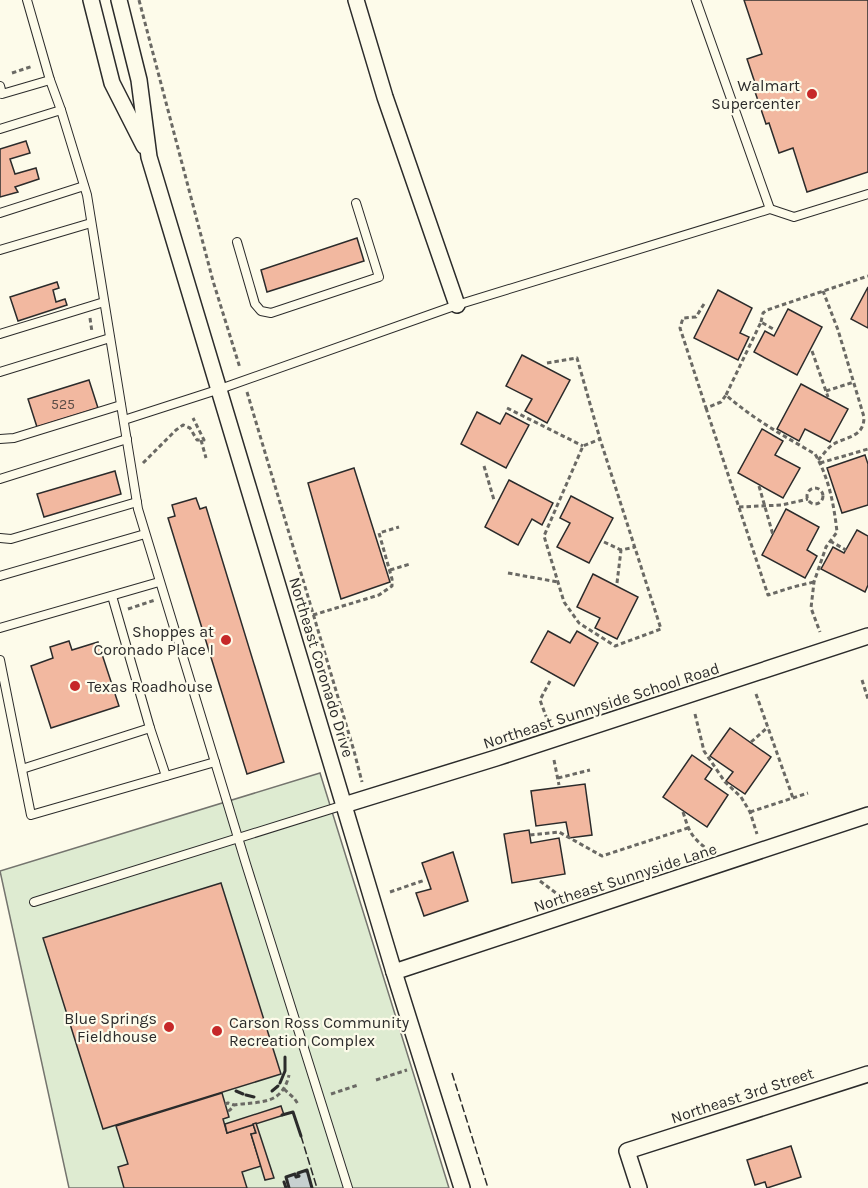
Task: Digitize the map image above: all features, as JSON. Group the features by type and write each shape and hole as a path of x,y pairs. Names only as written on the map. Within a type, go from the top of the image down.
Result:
{"street":[{"name":"Northeast Coronado Drive","path":"91,0 112,83 149,157 394,972 462,1188"},
{"name":"Northeast Coronado Drive","path":"119,0 139,80 149,157"},
{"path":"356,0 385,97 457,305"},
{"name":"Northeast Sunnyside School Road","path":"344,805 507,755 868,636"},
{"name":"Northeast Sunnyside Lane","path":"394,972 868,815"},
{"name":"Northeast 3rd Street","path":"639,1188 627,1151 868,1074"}],"lane":[{"path":"27,0 84,186 122,405 136,502 348,1188"},
{"path":"696,0 770,209"},
{"path":"1,91 50,80"},
{"path":"0,129 61,110"},
{"path":"0,213 84,186"},
{"path":"124,420 220,389 457,305 770,209 794,217 868,194"},
{"path":"237,242 255,304 261,311 271,313 379,277 357,203"},
{"path":"0,250 92,223"},
{"path":"0,334 105,302"},
{"path":"0,372 110,338"},
{"path":"0,439 14,438 122,405"},
{"path":"0,479 127,440"},
{"path":"0,538 11,539 136,502"},
{"path":"0,576 145,534"},
{"path":"0,628 159,582"},
{"path":"112,596 166,776"},
{"path":"0,660 31,815 215,762"},
{"path":"22,769 150,728"},
{"path":"34,902 344,805"}],"path":[{"path":"139,0 231,340"},
{"path":"12,73 36,65"},
{"path":"706,408 721,402 726,395 766,310 868,276"},
{"path":"819,462 834,444 857,434 864,426 864,417 854,382 823,291"},
{"path":"704,304 696,317 683,318 680,328 768,595 814,582"},
{"path":"761,322 775,330"},
{"path":"812,351 828,397"},
{"path":"547,363 578,358 600,439 661,629 615,646 579,623 564,602 544,536 583,446 600,439"},
{"path":"826,391 854,382"},
{"path":"726,395 742,409 815,454 819,462 834,505 837,532 826,547 814,582 811,608 820,632"},
{"path":"507,408 583,446"},
{"path":"254,417 363,782"},
{"path":"194,418 204,440 201,440 206,458"},
{"path":"143,463 183,425 190,428 197,440 201,440"},
{"path":"819,462 868,449"},
{"path":"484,466 494,500"},
{"path":"759,486 773,534"},
{"path":"813,489 820,490 822,494 819,503 811,503 808,499 808,492 813,489"},
{"path":"822,494 830,492"},
{"path":"739,507 782,505 808,499"},
{"path":"313,615 379,595 392,586 390,570 379,533 399,527"},
{"path":"604,542 621,550 635,547"},
{"path":"830,542 846,550"},
{"path":"617,583 621,550"},
{"path":"390,570 410,564"},
{"path":"508,573 558,582"},
{"path":"128,609 156,600"},
{"path":"862,680 868,699"},
{"path":"547,719 540,700 550,681"},
{"path":"756,693 793,798"},
{"path":"695,714 704,751 725,782 741,797 750,812 759,839"},
{"path":"751,742 768,727"},
{"path":"554,760 559,785"},
{"path":"558,778 590,770"},
{"path":"750,812 808,793"},
{"path":"683,812 693,837 714,855"},
{"path":"530,835 559,832 602,856 688,828"},
{"path":"390,892 425,880"},
{"path":"540,880 568,902"},
{"path":"376,1080 407,1070"},
{"path":"225,1104 264,1102 279,1095 284,1089 289,1074"},
{"path":"330,1094 358,1085"},
{"path":"284,1089 298,1104"},
{"path":"228,1111 234,1105"}],"green space":[{"name":"Carson Ross Community Recreation Complex","path":"320,773 449,1188 69,1188 0,871"}],"shaded area":[{"path":"307,1170 312,1188 289,1188 286,1177 295,1174 299,1177 298,1173"}],"building":[{"name":"Walmart Supercenter","path":"744,0 868,0 868,172 807,192 793,148 779,153 752,83 755,83 747,59 762,54"},
{"path":"26,141 30,153 10,159 15,174 36,168 39,179 15,187 18,192 0,197 0,149"},
{"path":"357,238 364,261 267,292 261,270"},
{"path":"57,282 59,288 53,290 56,302 65,299 67,305 18,321 10,297"},
{"path":"868,287 868,328 851,319"},
{"path":"718,290 752,308 740,333 749,337 738,360 694,338"},
{"path":"788,309 822,327 797,375 754,352 765,331 774,336"},
{"path":"522,355 570,380 547,423 525,411 532,399 506,386"},
{"path":"89,380 98,408 37,427 28,399"},
{"path":"801,384 848,409 830,442 805,429 799,441 777,429"},
{"path":"477,412 500,424 506,413 529,425 506,468 461,444"},
{"path":"762,429 783,441 775,455 800,468 783,498 738,473"},
{"path":"865,455 868,464 868,505 842,513 827,468"},
{"path":"354,468 390,582 341,599 308,483"},
{"path":"115,471 121,494 44,517 37,494"},
{"path":"509,480 553,503 542,525 532,519 518,545 485,527"},
{"path":"571,496 613,518 589,563 557,547 570,523 560,518"},
{"name":"Shoppes at Coronado Place I","path":"196,498 200,509 206,507 284,762 247,774 168,518 175,516 172,505"},
{"path":"786,509 819,527 807,550 817,556 805,578 762,555"},
{"path":"857,530 868,536 868,585 865,592 821,569 833,547 844,553"},
{"path":"593,574 638,597 617,639 595,628 600,618 577,607"},
{"path":"548,631 570,643 577,631 598,643 574,686 531,662"},
{"name":"Texas Roadhouse","path":"69,641 72,650 98,642 119,706 51,728 31,666 53,658 50,647"},
{"path":"730,728 771,757 745,794 726,781 733,772 710,756"},
{"path":"692,755 712,769 705,779 728,795 707,827 663,797"},
{"path":"585,784 592,835 569,838 566,822 536,826 531,791"},
{"path":"529,830 531,843 559,838 565,874 512,883 504,834"},
{"path":"453,852 468,901 424,916 416,893 431,889 422,863"},
{"name":"Blue Springs Fieldhouse","path":"221,883 281,1074 103,1129 43,938"},
{"path":"222,1093 229,1117 223,1119 227,1133 253,1124 256,1133 251,1134 261,1166 242,1172 247,1188 124,1188 118,1167 128,1164 116,1126"},
{"path":"281,1106 284,1115 227,1133 225,1124"},
{"path":"256,1123 274,1178 265,1180 251,1134 256,1133 253,1124"},
{"path":"791,1146 801,1177 767,1188 765,1182 755,1185 747,1160"}],"fence":[{"path":"452,1073 488,1188"},
{"path":"301,1136 317,1188"}],"wall":[{"path":"280,1083 285,1071 285,1057"},
{"path":"272,1091 278,1086"},
{"path":"236,1091 243,1094"},
{"path":"246,1095 254,1097"},
{"path":"282,1115 293,1112 301,1136"},
{"path":"289,1188 286,1177 295,1174 296,1177 299,1176 298,1173 307,1170 312,1188"},
{"path":"284,1182 286,1188"}],"place":[{"name":"Walmart Supercenter","path":"812,94"},
{"name":"Shoppes at Coronado Place I","path":"226,640"},
{"name":"Texas Roadhouse","path":"75,686"},
{"name":"Blue Springs Fieldhouse","path":"169,1027"},
{"name":"Carson Ross Community Recreation Complex","path":"217,1031"}]}
